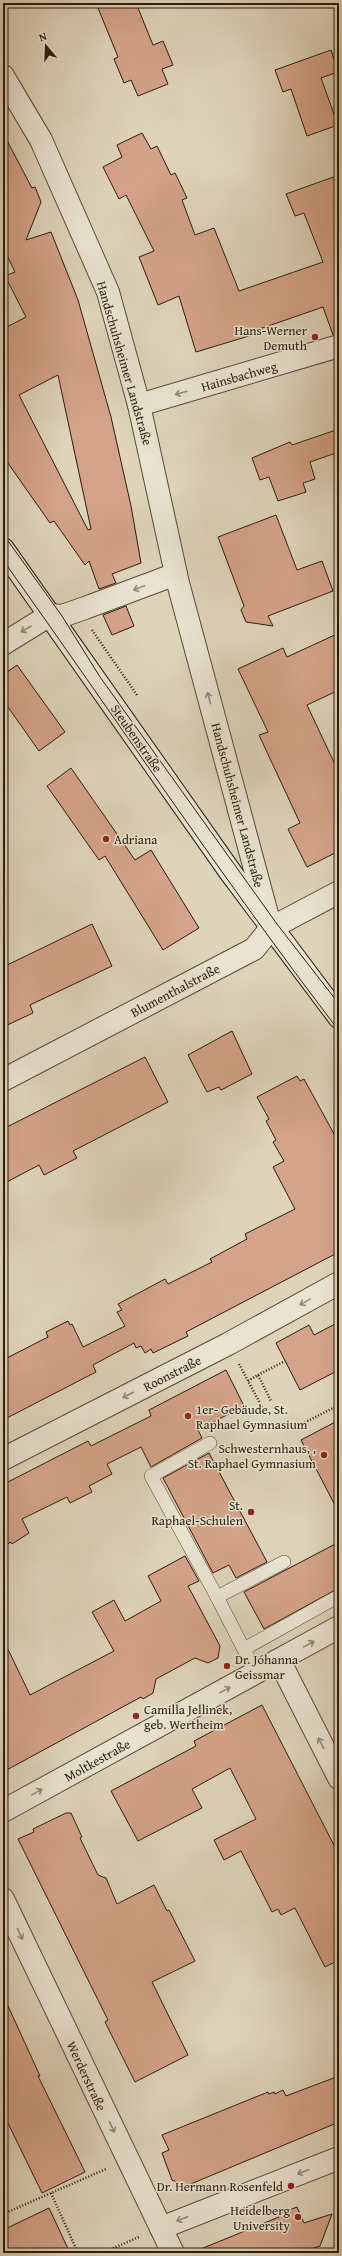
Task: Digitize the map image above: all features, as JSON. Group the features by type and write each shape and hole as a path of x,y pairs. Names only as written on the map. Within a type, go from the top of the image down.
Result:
{"street":[{"name":"Handschuhsheimer Landstraße","path":"3,76 41,140 108,292 140,405 176,574 271,928 339,1017"},
{"name":"Hainsbachweg","path":"140,405 339,346"},
{"name":"Steubenstraße","path":"3,549 271,928"},
{"path":"3,644 50,615 62,616 176,574"},
{"name":"Blumenthalstraße","path":"3,1080 254,949 271,928 339,892"},
{"name":"Roonstraße","path":"3,1458 228,1344 339,1283"},
{"name":"Moltkestraße","path":"3,1811 339,1627"},
{"path":"280,1660 339,1778"},
{"name":"Werderstraße","path":"3,1899 153,2231 173,2253"},
{"path":"153,2231 339,2158"}],"lane":[{"path":"210,1443 151,1476 217,1597 256,1673"},
{"path":"217,1597 284,1562"},
{"path":"244,1649 339,1596"}],"path":[{"path":"228,1344 262,1407"},
{"path":"248,1381 285,1361"},
{"path":"258,1375 271,1401"},
{"path":"294,1428 339,1405"},
{"path":"3,2214 112,2167"},
{"path":"51,2193 78,2253"},
{"path":"102,2253 153,2231"}],"building":[{"path":"96,3 136,3 153,45 163,41 173,65 162,69 168,84 138,96 131,80 124,83 114,59 118,57"},
{"path":"331,50 338,72 321,78 338,125 307,136 291,89 283,92 275,70"},
{"path":"3,133 32,188 35,187 41,202 26,240 51,232 78,300 111,417 131,506 141,563 112,574 116,583 99,589 89,561 85,565 54,521 50,523 3,456 3,329 26,317 5,276 15,272 3,247","holes":["58,375 91,529 88,530 19,395"]},
{"path":"142,133 151,149 157,146 171,175 175,173 187,198 182,200 195,235 214,228 239,291 323,262 304,213 295,216 286,194 339,175 339,334 333,335 323,307 248,333 249,336 196,352 179,296 158,305 139,257 154,251 126,195 119,199 103,167 122,157 117,145"},
{"path":"339,429 339,452 310,462 315,479 303,483 306,492 278,501 269,477 260,480 252,458 290,442 292,445"},
{"path":"276,515 297,570 322,561 333,591 268,616 273,626 246,622 241,610 244,606 218,537"},
{"path":"126,606 134,626 112,635 103,615"},
{"path":"339,633 339,690 307,705 339,773 339,851 307,867 288,829 300,823 259,735 268,732 238,669 283,648 287,657"},
{"path":"17,665 65,732 39,751 3,700 3,675"},
{"path":"71,768 135,860 151,850 199,928 163,950 105,856 99,860 47,786"},
{"path":"92,924 112,966 30,1005 33,1013 3,1027 3,967"},
{"path":"232,1031 252,1074 221,1090 219,1087 207,1092 188,1055"},
{"path":"145,1057 168,1102 73,1151 77,1158 44,1175 39,1165 3,1184 3,1129"},
{"path":"297,1076 300,1081 304,1079 339,1143 339,1252 186,1332 188,1336 153,1353 151,1349 145,1353 141,1346 136,1348 134,1343 93,1365 96,1372 3,1420 3,1360 48,1337 46,1332 68,1321 70,1325 72,1324 83,1347 125,1326 117,1312 122,1310 118,1304 165,1279 168,1284 212,1262 210,1259 247,1239 245,1234 295,1209 273,1167 284,1161 273,1142 276,1140 266,1121 269,1119 257,1097"},
{"path":"339,1322 339,1370 300,1390 276,1343 309,1325 314,1335"},
{"path":"226,1370 244,1406 198,1430 202,1438 151,1467 141,1447 107,1464 112,1474 89,1486 92,1492 70,1503 67,1497 22,1519 29,1533 12,1544 11,1542 3,1547 3,1482 4,1484 88,1441 91,1446 151,1416 149,1410"},
{"name":"Schwesternhaus, , St. Raphael Gymnasium","path":"339,1420 339,1513 301,1440"},
{"path":"209,1453 267,1562 236,1578 229,1565 213,1573 163,1478"},
{"path":"339,1542 339,1588 264,1629 244,1592"},
{"path":"185,1556 199,1581 188,1586 220,1646 218,1658 208,1663 195,1658 156,1679 153,1693 143,1699 141,1697 3,1772 3,1639 30,1695 114,1651 92,1612 114,1600 125,1621 161,1601 148,1576"},
{"path":"262,1705 339,1855 339,1960 325,1967 295,1908 281,1915 278,1909 272,1912 241,1851 224,1860 214,1840 256,1819 230,1768 192,1789 202,1808 138,1841 111,1791 196,1746 194,1741"},
{"path":"66,1813 71,1813 82,1837 80,1838 98,1875 106,1878 117,1904 154,1885 167,1911 169,1910 195,1961 152,1982 188,2055 135,2082 105,2022 108,2020 18,1839 34,1832 33,1829"},
{"path":"3,1995 40,2076 38,2076 85,2172 42,2193 3,2113"},
{"path":"339,2076 339,2122 186,2186 172,2180 162,2153 169,2150 162,2135 268,2092 269,2094 274,2092 275,2094 283,2090 286,2096"},
{"path":"297,2207 304,2223 332,2214 320,2246 314,2248 315,2253 191,2253 279,2217 278,2214"},
{"path":"49,2208 70,2253 3,2253 3,2230"}],"tram line":[{"path":"3,534 62,616 100,677 277,924 339,1004"},
{"path":"3,560 253,915 339,1031"}],"place":[{"name":"Hans-Werner Demuth","path":"315,337"},
{"name":"Adriana","path":"106,839"},
{"name":"1er- Gebäude, St. Raphael Gymnasium","path":"188,1416"},
{"name":"Schwesternhaus, , St. Raphael Gymnasium","path":"324,1455"},
{"name":"St. Raphael-Schulen","path":"251,1512"},
{"name":"Dr. Johanna Geissmar","path":"227,1666"},
{"name":"Camilla Jellinek, geb. Wertheim","path":"136,1716"},
{"name":"Dr. Hermann Rosenfeld","path":"291,2186"},
{"name":"Heidelberg University","path":"298,2217"}]}
